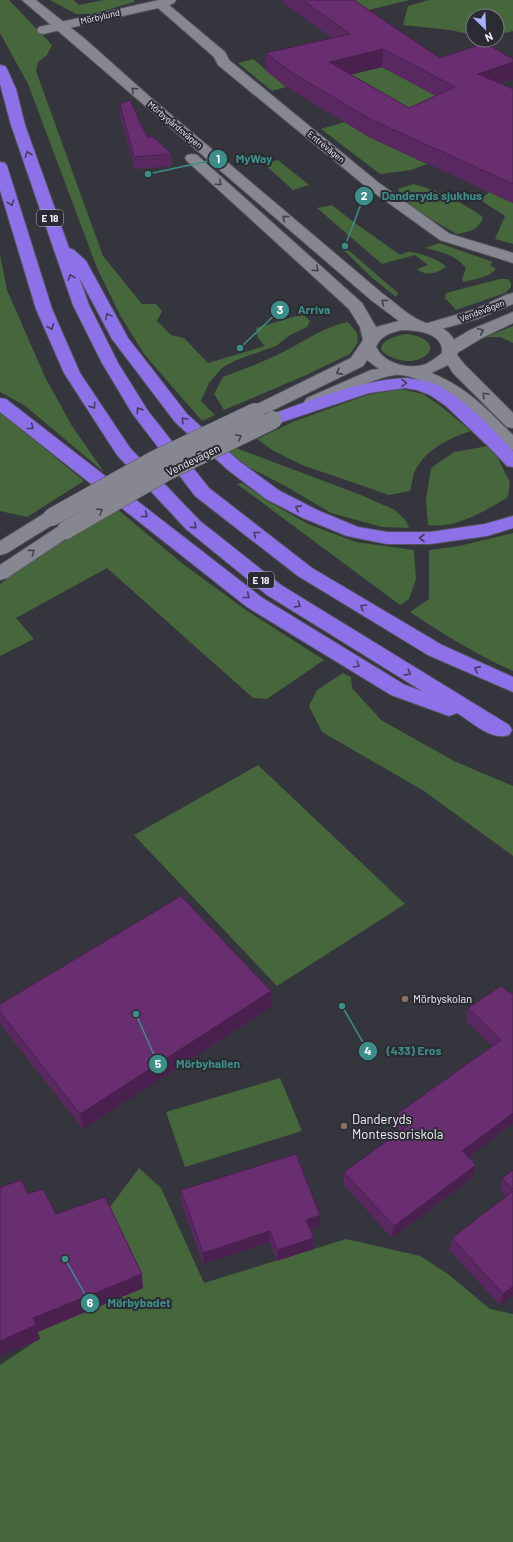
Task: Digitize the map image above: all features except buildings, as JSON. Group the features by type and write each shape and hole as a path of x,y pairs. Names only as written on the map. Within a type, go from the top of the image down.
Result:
{"highway":[{"name":"E 18","path":"0,69 9,89 18,125 81,305 110,363 141,413 202,492 305,572 435,650 513,685"},
{"name":"E 18","path":"0,166 44,309 72,373 123,451 193,525 274,590 507,732"},
{"path":"60,245 80,264 120,339 181,418 234,466 274,495 310,514 354,532 387,538 430,538 487,530 513,522"},
{"path":"273,420 375,386 402,382 419,384 438,392 464,412 513,462"},
{"path":"0,404 254,602 398,690 507,732"},
{"path":"461,534 507,512 513,506"}],"street":[{"path":"15,0 43,30 57,42"},
{"name":"Mörbygårdsvägen","path":"28,0 61,26 144,99 377,297 421,327 438,333 447,340 450,352"},
{"name":"Mörbylund","path":"43,30 156,2"},
{"name":"Entrévägen","path":"156,2 220,55 223,62 264,97 404,209 445,237 513,258"},
{"name":"Mörbygårdsvägen","path":"115,90 162,132"},
{"name":"Mörbygårdsvägen","path":"180,147 356,306 368,327 369,343"},
{"name":"Vendevägen","path":"0,549 52,517 152,461 357,362 369,343 382,330 401,325 421,327 470,317 498,306 513,298"},
{"name":"Vendevägen","path":"0,574 66,530 166,472 273,420 377,374 425,369 438,365 450,352 476,334 513,317"},
{"path":"369,343 373,357 384,365 439,382 462,396 513,445"},
{"path":"450,352 459,369 513,423"}],"green space":[{"path":"0,0 9,0 52,45 47,55 38,62 36,71 103,256 142,304 156,304 162,311 157,321 171,335 184,338 208,363 265,346 258,338 256,328 303,314 310,321 307,327 290,335 276,346 239,359 223,367 209,383 201,401 215,415 202,421 144,354 120,315 97,268 28,84 0,33"},
{"path":"50,0 74,0 79,5 104,0 134,0 134,2 93,14 76,14"},
{"path":"346,0 410,0 364,11"},
{"path":"429,0 513,0 513,31 505,33 505,8 465,8 465,33 450,30 403,25 408,6"},
{"path":"253,59 286,87 272,91 238,63"},
{"path":"382,67 454,105 408,126 328,80"},
{"path":"345,122 369,137 427,164 411,170 380,174 321,129"},
{"path":"278,160 309,185 293,190 264,164"},
{"path":"413,184 439,193 468,207 483,217 479,225 473,230 457,234 423,214 407,202 398,189"},
{"path":"489,192 513,203 513,244 495,239 505,216 480,200"},
{"path":"332,205 400,255 408,252 418,253 434,259 446,267 436,272 424,273 417,269 428,265 415,255 382,264 317,208"},
{"path":"439,243 493,262 490,265 496,269 481,278 463,282 462,279 466,268 461,263 447,254 425,248"},
{"path":"341,249 347,249 398,293 396,297 371,277"},
{"path":"0,255 7,290 45,377 72,426 104,472 24,405 0,392"},
{"path":"500,279 508,279 511,283 511,287 505,293 456,310 445,298 446,293"},
{"path":"348,322 357,333 358,342 350,354 304,376 224,410 214,394 223,377 276,356 330,327"},
{"path":"513,326 513,343 500,337 486,337"},
{"path":"407,334 421,338 428,343 430,348 428,354 413,361 402,361 384,353 382,345 385,342 396,336"},
{"path":"400,389 423,394 438,404 471,431 448,440 428,454 416,469 410,491 389,495 302,465 272,450 257,439 295,421 367,395"},
{"path":"0,412 84,481 27,517 0,511"},
{"path":"488,446 497,457 510,482 508,497 490,508 460,522 439,526 428,525 426,500 431,468 454,452"},
{"path":"236,448 361,495 395,510 406,521 409,528 382,527 331,513 287,487 248,467 226,451"},
{"path":"242,483 269,502 308,524 356,542 414,550 416,579 409,599 400,605 237,484"},
{"path":"116,508 183,564 246,610 324,660 267,699 253,698 107,568 16,618 34,639 0,656 0,584 61,539"},
{"path":"513,533 513,671 460,644 410,612 429,599 429,550 459,546"},
{"path":"343,673 351,677 352,688 381,720 454,761 513,786 513,856 424,791 322,732 309,706 317,690"},
{"path":"258,765 405,904 277,986 134,835"},
{"path":"280,1078 302,1131 185,1167 166,1112"},
{"path":"139,1168 161,1188 204,1283 346,1239 420,1256 448,1274 490,1309 513,1314 513,1542 0,1542 0,1365 39,1339 36,1332 143,1288 107,1211"}],"place":[{"name":"MyWay","path":"148,174"},
{"name":"Danderyds sjukhus","path":"345,246"},
{"name":"Arriva","path":"240,348"},
{"name":"Mörbyskolan","path":"405,999"},
{"name":"(433) Eros","path":"342,1006"},
{"name":"Mörbyhallen","path":"136,1014"},
{"name":"Danderyds Montessoriskola","path":"344,1126"},
{"name":"Mörbybadet","path":"65,1259"}]}
